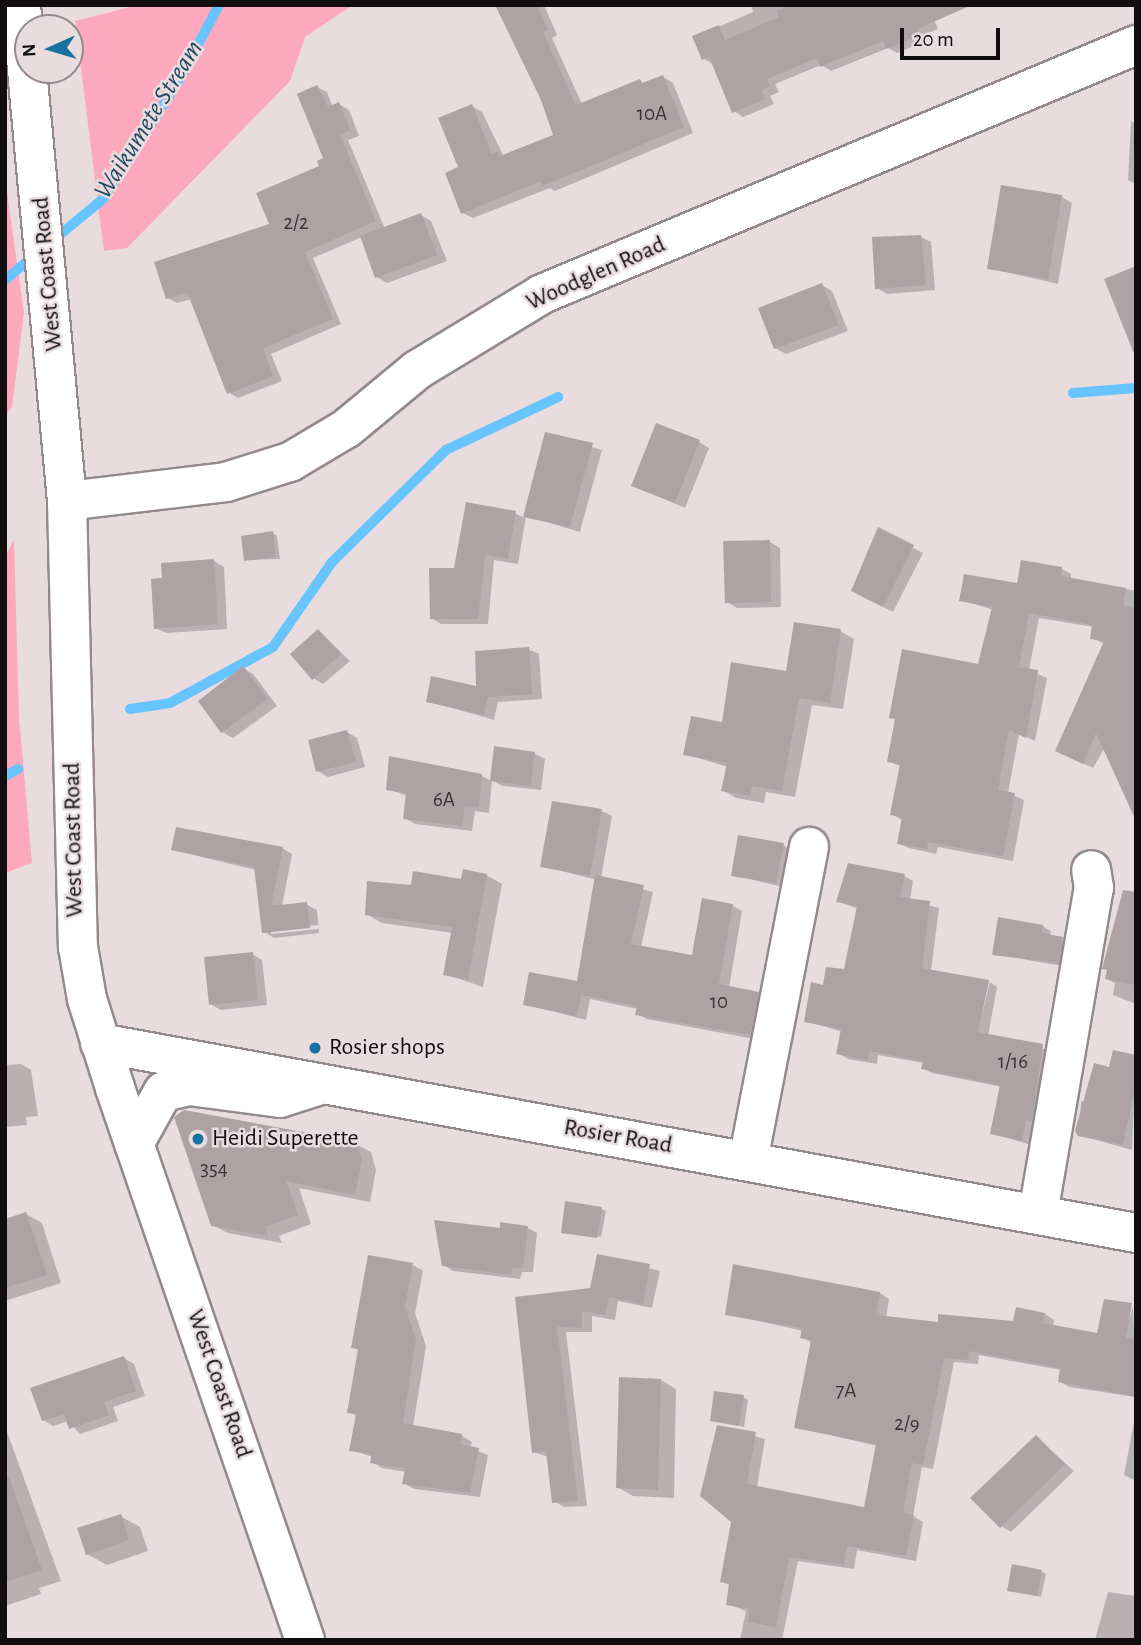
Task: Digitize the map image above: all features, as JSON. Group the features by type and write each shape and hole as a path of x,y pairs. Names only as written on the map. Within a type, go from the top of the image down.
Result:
{"street":[{"name":"West Coast Road","path":"21,5 44,217 67,501 74,905 87,999 134,1144 305,1640"},
{"name":"Woodglen Road","path":"67,501 226,482 290,462 346,428 417,370 542,294 1136,45"},
{"path":"748,1161 809,848"},
{"path":"1038,1214 1094,888 1091,870"},
{"name":"Rosier Road","path":"100,1043 1136,1233"},
{"path":"134,1144 163,1092 189,1086 280,1098 321,1085"}],"shaded area":[{"path":"138,5 353,5 305,37 290,81 127,248 104,251 83,84 84,19"},
{"path":"5,178 24,313 12,407 5,415"},
{"path":"14,539 19,717 32,863 5,873 5,558"}],"building":[{"path":"495,5 537,5 548,30 543,32 576,105 640,79 642,83 663,75 684,127 543,186 541,181 461,214 445,173 458,167 438,118 472,104 492,154 498,151 500,156 553,135 541,100"},
{"path":"792,5 972,5 917,29 919,35 886,49 883,41 820,67 817,58 767,79 770,86 761,90 765,99 732,113 709,57 702,60 692,36 719,25 725,40 779,17 777,11"},
{"path":"317,85 328,107 339,102 350,130 340,135 376,221 305,252 333,319 263,348 273,376 227,394 187,292 166,299 154,262 269,224 256,193 319,166 317,161 323,158 297,94"},
{"path":"1001,185 1062,195 1048,279 987,269"},
{"path":"421,213 437,255 375,278 360,236"},
{"path":"921,235 926,285 875,289 872,237"},
{"path":"1136,266 1136,356 1135,356 1104,279"},
{"path":"822,283 839,325 774,349 758,308"},
{"path":"656,423 700,440 675,503 631,486"},
{"path":"545,432 593,443 570,527 523,517"},
{"path":"466,502 516,511 508,559 485,555 478,619 430,619 429,568 454,568"},
{"path":"878,527 914,545 883,607 851,591"},
{"path":"273,531 276,557 244,561 241,536"},
{"path":"770,540 771,602 725,603 723,541"},
{"path":"214,559 218,624 154,629 151,579 162,578 161,563"},
{"path":"1021,560 1062,567 1061,576 1126,588 1123,605 1136,608 1136,821 1096,733 1083,764 1055,751 1104,641 1090,639 1092,625 1029,613 1019,667 1038,670 1026,738 1009,730 998,790 1015,793 1003,856 928,842 927,849 897,844 902,817 890,815 900,764 887,762 895,719 889,718 902,649 978,664 992,607 959,601 964,574 1017,583"},
{"path":"794,622 841,629 830,703 799,698 782,791 752,786 750,796 721,791 727,763 683,755 691,716 722,722 731,662 786,671"},
{"path":"318,629 341,654 312,680 290,654"},
{"path":"529,647 532,694 488,697 484,715 426,702 431,676 476,686 475,651"},
{"path":"243,666 268,699 221,733 198,701"},
{"path":"347,730 356,762 316,772 308,740"},
{"path":"494,746 535,752 531,786 490,781"},
{"path":"389,756 482,774 479,808 465,806 462,826 403,819 406,793 386,790"},
{"path":"552,801 602,809 590,876 540,867"},
{"path":"176,827 283,847 271,906 307,902 310,928 262,933 254,867 171,850"},
{"path":"738,835 784,843 776,883 731,876"},
{"path":"848,863 905,874 900,897 930,901 922,968 989,980 978,1032 1043,1044 1032,1121 1026,1120 1022,1141 990,1134 1000,1085 921,1069 923,1061 869,1051 868,1060 836,1054 841,1029 804,1022 811,982 823,985 826,967 844,969 857,906 836,902"},
{"path":"463,869 487,874 468,980 443,975 452,927 365,915 367,881 411,885 413,871 461,879"},
{"path":"595,875 644,885 631,944 692,955 702,898 733,904 719,984 759,992 750,1035 635,1015 637,1006 581,995 577,1016 523,1005 529,972 577,981"},
{"path":"1123,890 1136,892 1136,985 1105,979 1107,970 1102,969"},
{"path":"998,917 1043,925 1042,933 1063,937 1059,963 992,955"},
{"path":"253,952 258,1000 209,1005 204,957"},
{"path":"1113,1050 1136,1055 1136,1083 1123,1145 1078,1136 1075,1131 1094,1063 1109,1067"},
{"path":"184,1110 357,1142 362,1160 355,1195 286,1181 298,1215 265,1227 268,1236 211,1226 174,1117"},
{"path":"565,1201 602,1207 597,1238 561,1233"},
{"path":"26,1212 47,1275 5,1288 5,1219"},
{"path":"434,1220 500,1228 500,1222 528,1226 523,1268 513,1268 511,1275 442,1266"},
{"path":"597,1254 650,1264 643,1304 609,1297 605,1315 582,1311 582,1328 557,1327 578,1501 552,1503 546,1451 532,1453 515,1297 590,1288"},
{"path":"368,1255 413,1263 405,1306 416,1339 403,1423 462,1434 460,1444 479,1448 470,1493 402,1484 405,1469 370,1463 372,1454 349,1451 356,1414 347,1413 358,1349 351,1348"},
{"path":"733,1264 880,1292 876,1315 938,1322 938,1314 1013,1321 1016,1307 1045,1313 1043,1323 1097,1333 1104,1299 1132,1303 1126,1338 1136,1340 1136,1397 1058,1382 1060,1368 969,1351 968,1360 944,1358 923,1465 912,1463 903,1513 914,1515 906,1556 847,1546 844,1565 789,1557 776,1627 748,1622 750,1609 726,1605 729,1584 720,1582 731,1522 700,1496 717,1425 756,1432 747,1484 864,1507 876,1444 794,1428 811,1340 800,1338 802,1328 725,1315"},
{"path":"124,1356 136,1391 104,1402 109,1415 69,1429 64,1414 42,1421 30,1388"},
{"path":"619,1377 661,1379 658,1490 616,1488"},
{"path":"714,1391 744,1395 739,1426 710,1421"},
{"path":"1036,1435 1065,1464 1000,1528 970,1498"},
{"path":"9,1477 42,1570 5,1582 5,1478"},
{"path":"121,1514 129,1540 86,1555 77,1528"},
{"path":"1012,1564 1042,1570 1037,1596 1007,1591"}],"waterway":[{"name":"Waikumete Stream","path":"51,242 103,199 179,80 219,5"},
{"name":"Waikumete Stream","path":"5,280 34,256"},
{"path":"1073,393 1136,388"},
{"path":"130,709 170,703 273,647 332,562 446,450 558,397"},
{"path":"5,776 18,769"}],"place":[{"name":"Rosier shops","path":"315,1048"},
{"name":"Heidi Superette","path":"198,1139"}]}
